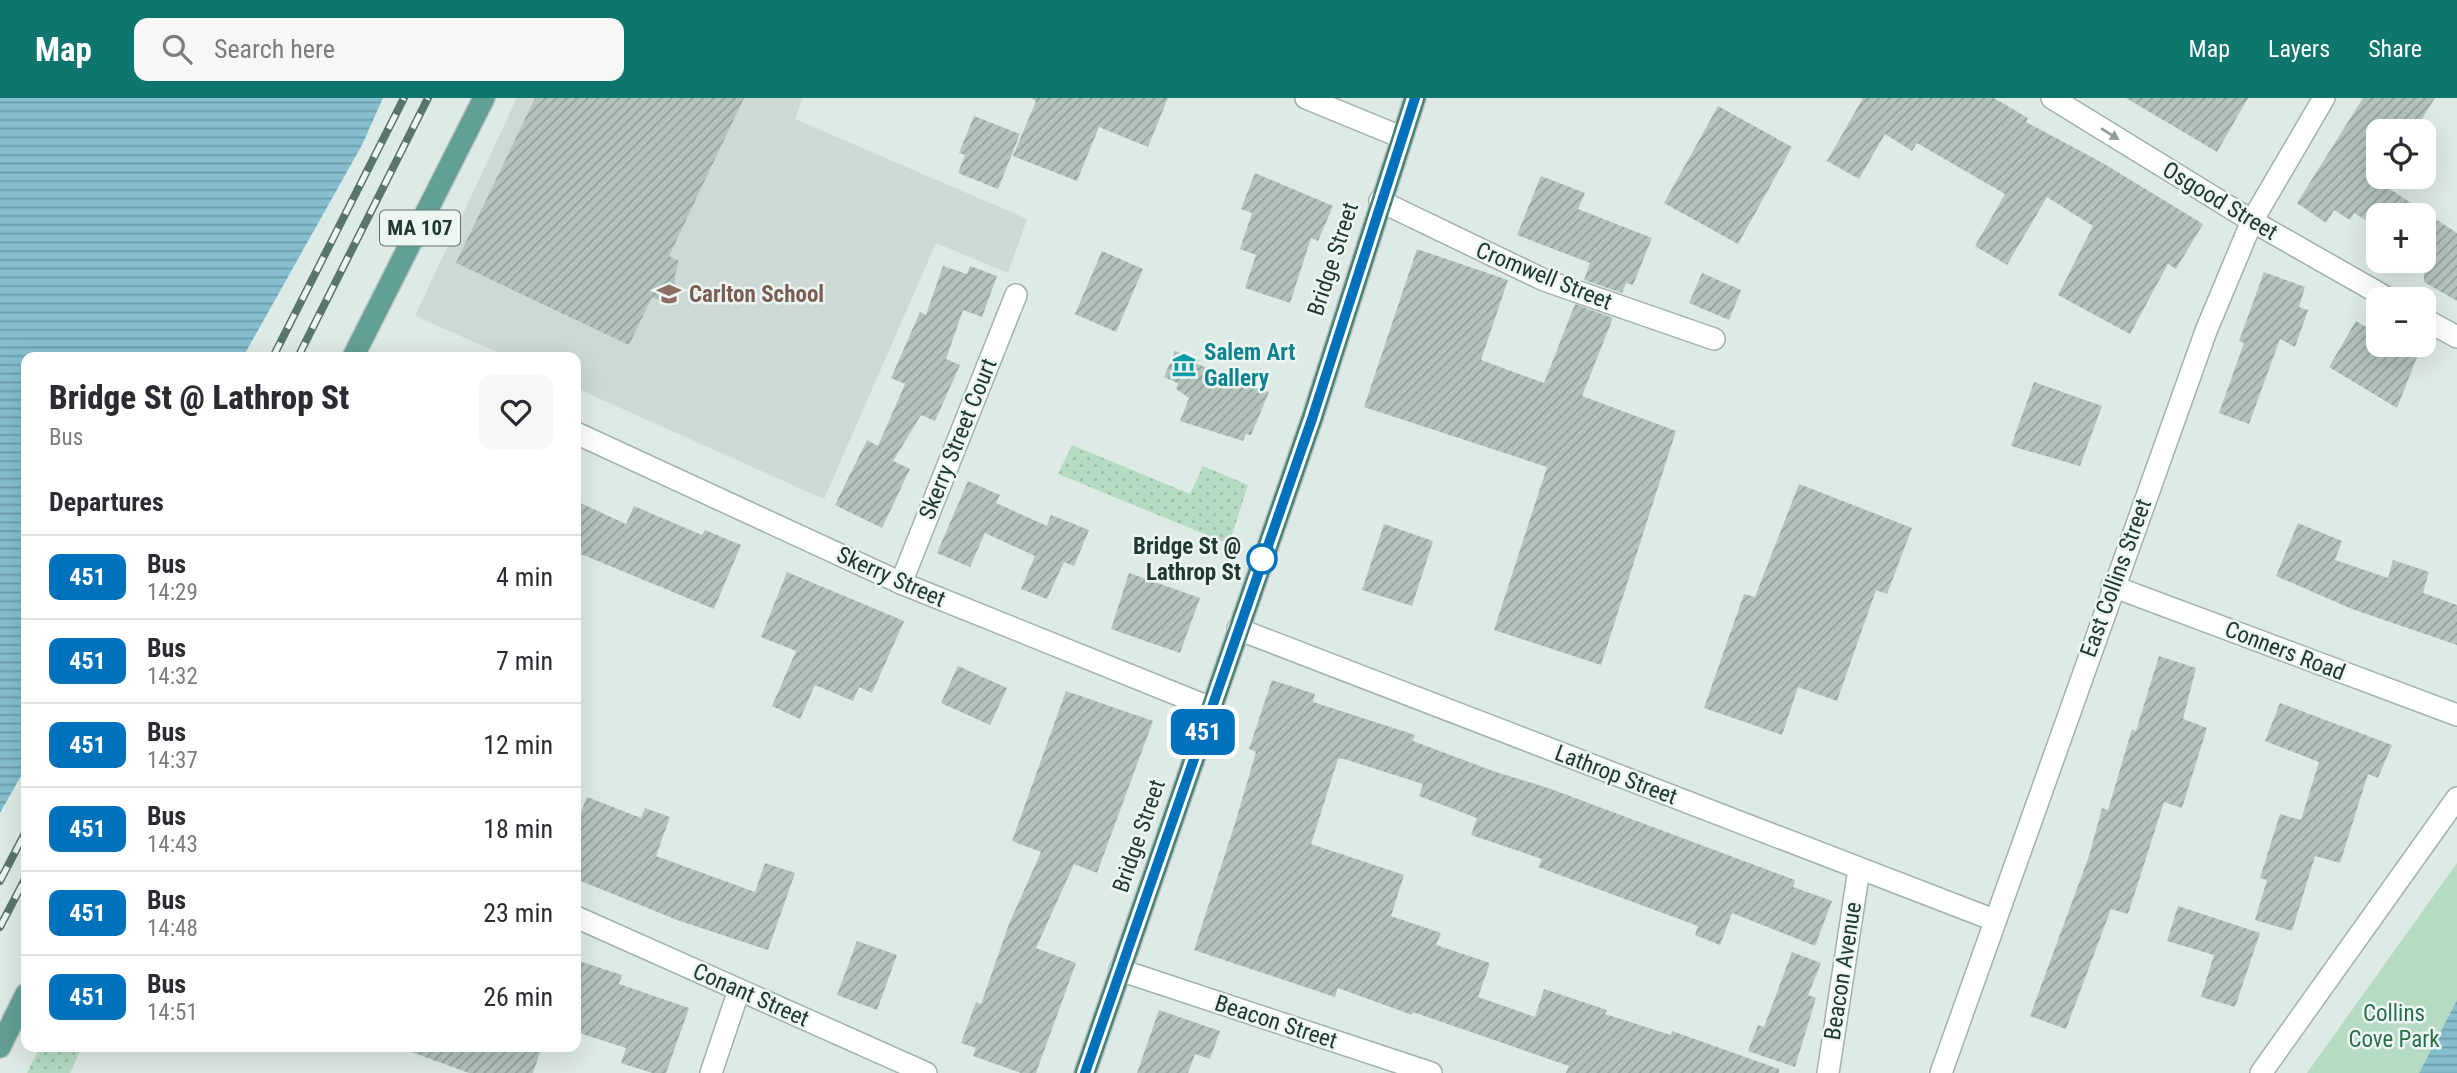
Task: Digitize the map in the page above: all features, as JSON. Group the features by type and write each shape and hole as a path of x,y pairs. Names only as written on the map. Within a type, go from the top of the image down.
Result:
{"highway":[{"name":"Bridge Street","path":"1085,1073 1312,419 1415,98"}],"main road":[{"name":"MA 107","path":"356,352 484,98"},
{"path":"0,1047 21,1004"}],"street":[{"path":"1306,98 1401,136"},
{"name":"Osgood Street","path":"2052,98 2252,222 2368,287"},
{"name":"East Collins Street","path":"1941,1073 2112,586 2206,331 2252,222 2324,98"},
{"name":"Cromwell Street","path":"1380,201 1544,280 1714,339"},
{"name":"Skerry Street Court","path":"901,583 1016,295"},
{"path":"2436,326 2457,338"},
{"name":"Skerry Street","path":"581,435 901,583 1211,708"},
{"name":"Conners Road","path":"2112,586 2457,715"},
{"name":"Lathrop Street","path":"1238,629 1994,920"},
{"path":"2261,1073 2457,798"},
{"name":"Beacon Avenue","path":"1828,1073 1859,869"},
{"name":"Conant Street","path":"581,919 926,1073"},
{"name":"Beacon Street","path":"1120,970 1431,1073"},
{"path":"711,1073 739,989"}],"shaded area":[{"name":"Carlton School","path":"517,98 803,98 795,119 1027,219 1008,273 936,243 824,499 581,390 581,352 497,352 415,316"}],"green space":[{"path":"1072,445 1190,494 1203,466 1248,485 1229,544 1058,474"},
{"name":"Collins Cove Park","path":"2457,863 2457,1000 2419,1073 2307,1073"},
{"path":"37,1052 80,1052 70,1073 27,1073"}],"water":[{"path":"0,98 383,98 362,145 246,352 21,352 21,776 0,813"},
{"path":"2457,1000 2457,1073 2419,1073"}],"building":[{"path":"535,98 744,98 669,256 679,261 675,276 674,306 652,297 629,345 456,263"},
{"path":"1031,98 1168,98 1148,147 1099,127 1077,181 1013,156 1036,101"},
{"path":"1863,98 1994,98 2028,118 2026,122 2101,162 2203,224 2176,269 2168,264 2130,334 2058,295 2093,226 2047,197 2007,265 1975,246 2005,194 1917,143 1912,151 1885,134 1859,179 1827,161"},
{"path":"2126,98 2248,98 2217,152"},
{"path":"2363,98 2435,98 2422,119 2366,119 2366,189 2390,189 2411,203 2366,203 2366,220 2354,213 2350,220 2334,210 2326,223 2297,203"},
{"path":"1718,106 1792,147 1738,244 1664,203"},
{"path":"974,116 1020,134 998,189 958,173 965,155 959,153"},
{"path":"1255,173 1333,206 1318,241 1311,238 1290,303 1245,288 1256,255 1240,249 1252,213 1241,209"},
{"path":"1541,176 1585,193 1578,209 1652,238 1633,285 1626,283 1622,293 1584,280 1590,263 1517,235"},
{"path":"2436,219 2457,233 2457,301 2424,282 2424,273 2436,273"},
{"path":"1417,249 1508,280 1481,360 1544,383 1575,304 1613,318 1582,396 1676,431 1601,665 1494,630 1547,467 1364,407"},
{"path":"1102,251 1143,269 1116,332 1075,314"},
{"path":"943,266 967,274 970,266 997,276 982,317 963,310 946,359 960,365 935,421 921,415 893,461 910,469 882,528 835,505 867,440 878,446 905,384 891,378 920,312 926,315"},
{"path":"2264,272 2305,287 2299,307 2308,310 2295,347 2280,339 2249,424 2219,413 2244,343 2239,341"},
{"path":"1702,273 1741,290 1729,320 1689,303"},
{"path":"2356,321 2366,327 2366,357 2417,357 2397,408 2329,367"},
{"path":"1175,351 1199,360 1197,364 1269,392 1251,435 1246,434 1243,441 1180,421 1189,398 1176,389 1178,383 1164,377"},
{"path":"2034,382 2102,406 2080,466 2011,446"},
{"path":"968,481 1000,495 996,503 1047,526 1051,515 1089,530 1074,566 1064,562 1047,599 1021,589 1035,556 985,533 970,567 937,553"},
{"path":"1799,484 1912,528 1887,594 1876,590 1837,701 1798,687 1782,735 1704,708 1744,594 1755,597"},
{"path":"581,503 626,524 634,506 702,535 705,530 741,545 714,609 581,554"},
{"path":"2298,523 2342,541 2335,560 2388,578 2393,560 2429,572 2423,593 2457,605 2457,645 2352,609 2276,576"},
{"path":"1384,524 1433,541 1412,606 1362,590"},
{"path":"787,572 904,621 872,693 859,687 853,701 815,685 800,719 772,706 796,651 761,637"},
{"path":"1129,573 1200,598 1180,653 1111,629"},
{"path":"2159,656 2196,668 2183,719 2207,728 2182,808 2164,802 2128,914 2111,909 2066,1029 2030,1016 2089,856 2102,808 2108,810 2132,729 2136,731"},
{"path":"958,666 1007,688 990,725 941,703"},
{"path":"1272,680 1315,694 1313,702 1415,735 1413,741 1795,880 1793,887 1832,901 1815,946 1732,913 1720,945 1695,935 1698,926 1538,867 1542,859 1471,835 1477,818 1419,796 1423,784 1344,759 1338,759 1311,844 1404,875 1391,916 1441,933 1436,945 1490,963 1478,997 1535,1017 1544,989 1607,1010 1605,1014 1671,1035 1672,1031 1779,1069 1779,1073 1566,1073 1569,1066 1413,1012 1412,1015 1338,988 1335,997 1194,950 1256,752 1249,749"},
{"path":"1066,691 1153,721 1097,873 1074,864 1036,948 1076,963 1036,1073 1021,1073 973,1056 976,1048 961,1043 976,1002 981,1004 1009,924 1041,852 1012,841"},
{"path":"2280,703 2392,745 2378,778 2368,774 2340,863 2315,856 2292,931 2255,920 2267,880 2260,878 2280,814 2301,820 2319,762 2265,741"},
{"path":"587,797 641,818 645,808 670,817 656,856 755,892 765,863 795,873 768,950 677,920 581,881 581,812"},
{"path":"2178,906 2260,933 2235,1007 2201,997 2214,955 2167,941"},
{"path":"857,941 897,955 877,1010 837,995"},
{"path":"1792,952 1821,963 1808,995 1816,998 1795,1067 1748,1051 1758,1025 1764,1027"},
{"path":"581,962 622,975 619,984 689,1008 666,1073 652,1073 621,1063 626,1048 581,1034"},
{"path":"1159,1010 1220,1031 1210,1059 1195,1054 1188,1073 1137,1073"},
{"path":"411,1052 540,1052 533,1073 469,1073"}],"railway":[{"path":"276,352 404,98"},
{"path":"301,352 428,98"},
{"path":"0,881 21,841"},
{"path":"0,927 21,887"}],"bus line":[{"name":"451","path":"1085,1073 1312,419 1415,98"}],"place":[{"name":"Carlton School","path":"669,294"},
{"name":"Salem Art Gallery","path":"1184,365"},
{"name":"Bridge St @ Lathrop St","path":"1262,559"}]}
